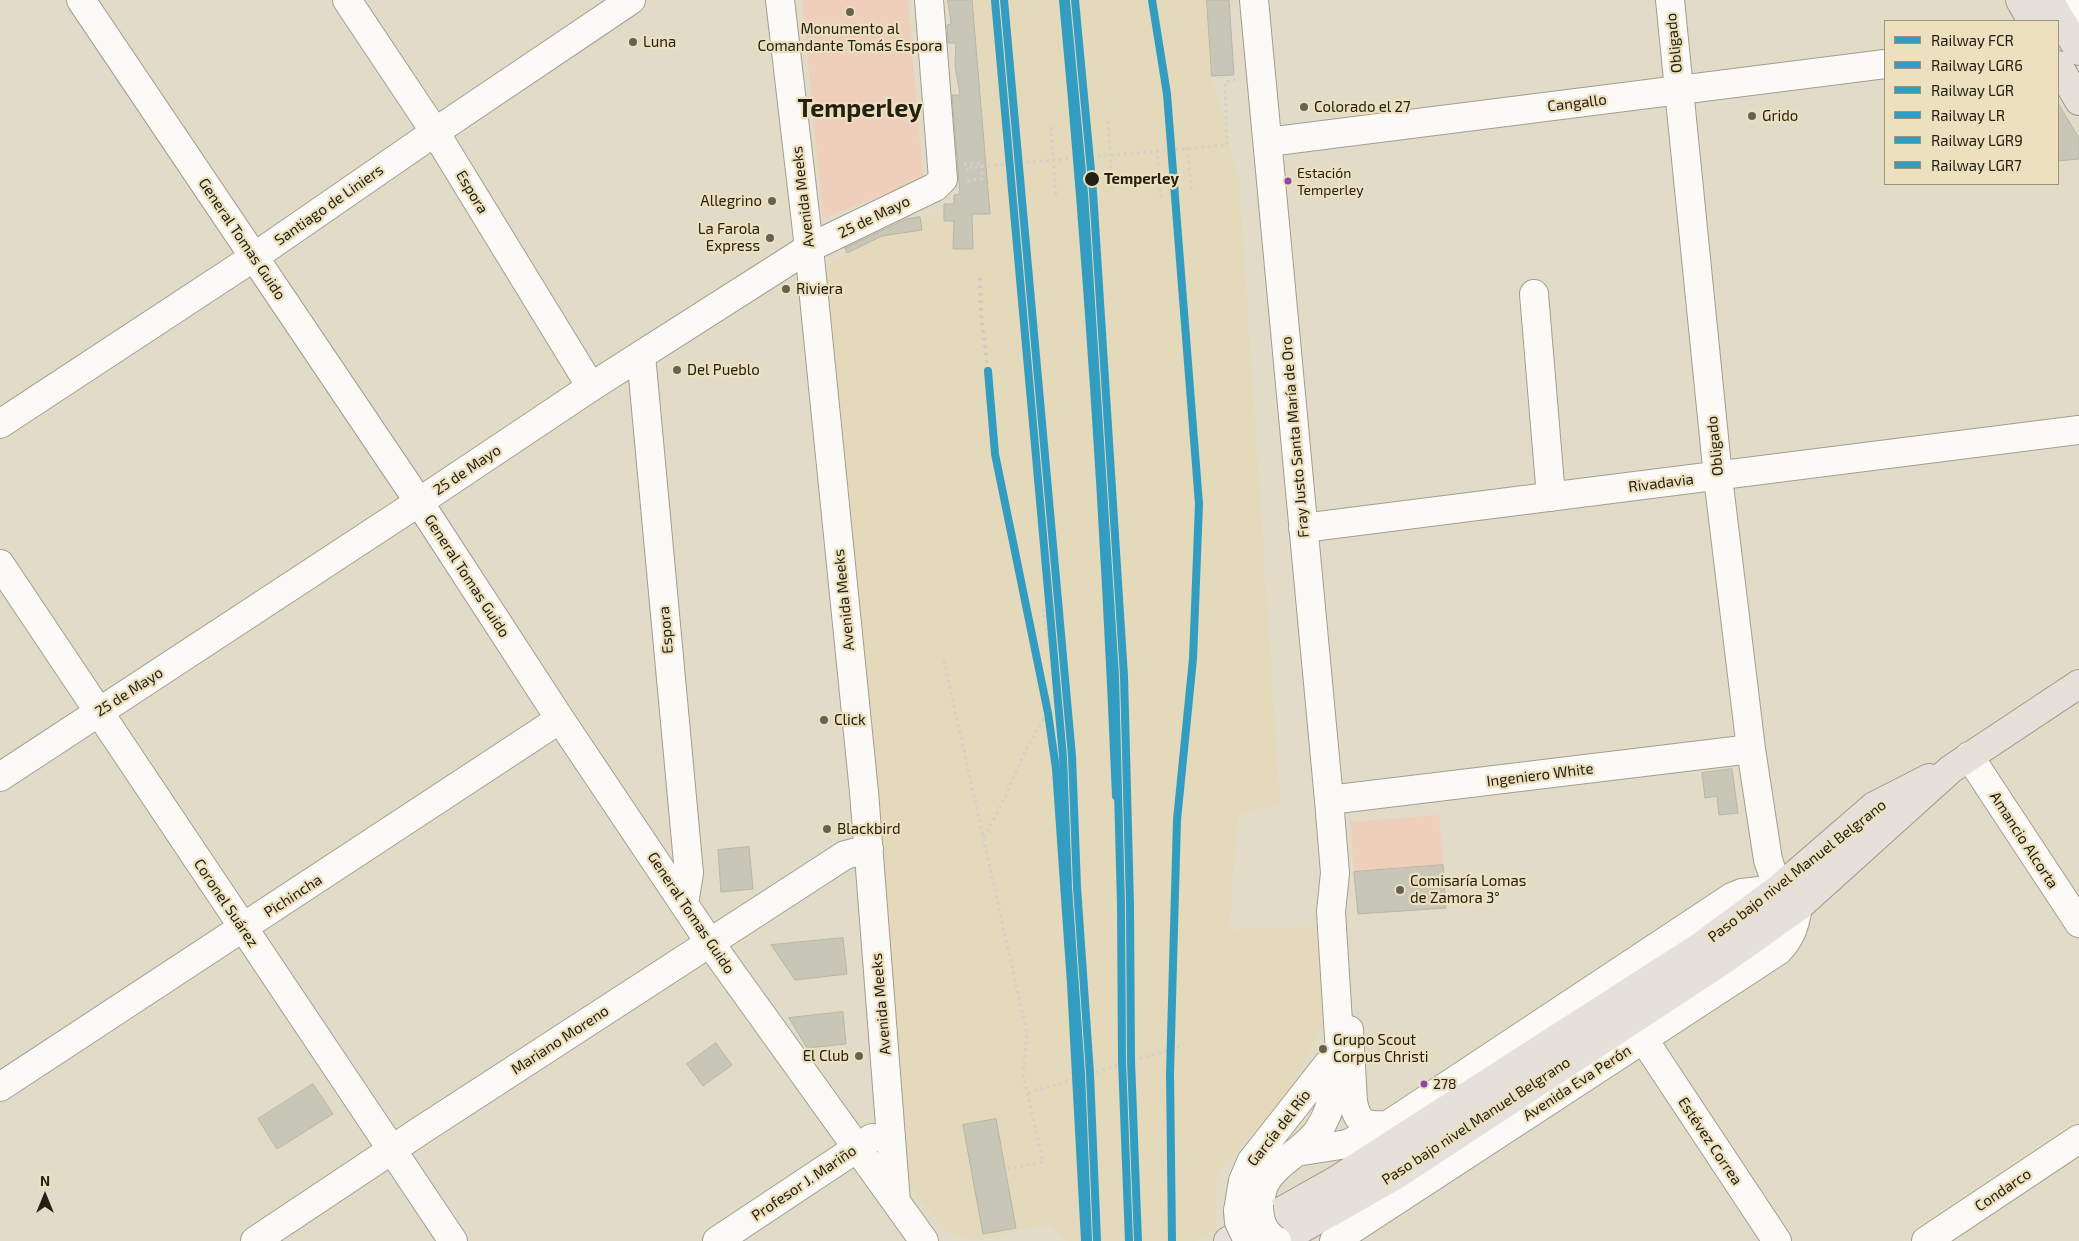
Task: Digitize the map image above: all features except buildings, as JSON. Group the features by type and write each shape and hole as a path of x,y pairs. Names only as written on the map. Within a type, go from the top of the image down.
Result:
{"main road":[{"path":"2020,0 2031,20"},
{"path":"2061,13 2079,51"},
{"path":"2059,67 2079,101"},
{"path":"1960,762 2079,684"},
{"name":"Paso bajo nivel Manuel Belgrano","path":"1228,1241 1335,1181 1701,946 1778,888 1874,806 1960,762"},
{"name":"Paso bajo nivel Manuel Belgrano","path":"1279,1241 1396,1174 1713,966 1798,906 1960,762"}],"street":[{"name":"General Tomas Guido","path":"81,0 419,502 560,719 710,943 924,1241"},
{"name":"Espora","path":"346,0 435,132 591,387"},
{"name":"Santiago de Liniers","path":"0,424 254,257 631,0"},
{"name":"Avenida Meeks","path":"780,0 809,248 869,849 896,1202"},
{"path":"928,0 951,172"},
{"name":"Fray Justo Santa María de Oro","path":"1254,0 1329,800 1335,873 1330,912 1345,1049 1356,1113 1360,1120 1367,1124 1388,1125"},
{"name":"Obligado","path":"1670,0 1718,477 1751,749 1768,860 1778,888"},
{"name":"Cangallo","path":"1268,142 1884,64"},
{"name":"25 de Mayo","path":"0,776 640,355 809,248 935,187 951,172"},
{"path":"1534,294 1551,497"},
{"name":"Espora","path":"640,355 689,873 684,904"},
{"name":"Rivadavia","path":"1303,528 2079,430"},
{"name":"Coronel Suárez","path":"0,564 453,1241"},
{"name":"Pichincha","path":"0,1087 560,719"},
{"name":"Ingeniero White","path":"1329,800 1751,749"},
{"name":"Amancio Alcorta","path":"1960,762 2079,923"},
{"name":"Mariano Moreno","path":"255,1241 845,855 869,849"},
{"path":"1296,1152 1347,1144 1388,1125 1732,897 1742,893 1778,888"},
{"name":"Avenida Eva Perón","path":"1334,1241 1778,951 1792,933 1798,906"},
{"name":"Estévez Correa","path":"1644,1040 1777,1241"},
{"name":"García del Río","path":"1248,1241 1240,1222 1270,1175 1319,1130 1328,1111 1345,1049"},
{"name":"García del Río","path":"1279,1241 1271,1238 1249,1208 1243,1181 1251,1162 1328,1064 1345,1049"},
{"name":"Profesor J. Mariño","path":"717,1241 891,1125"},
{"name":"Condarco","path":"1926,1241 2079,1139"}],"path":[{"path":"951,172 981,163 982,179 968,181 967,168 975,166 1054,160 1157,150 1227,145 1226,101"},
{"path":"1108,121 1112,191"},
{"path":"1052,127 1056,198"},
{"path":"1187,148 1192,193"},
{"path":"1157,150 1161,199"},
{"path":"984,838 1037,729 1060,700 1042,605"},
{"path":"944,661 1027,1034 1023,1074 1043,1162 1005,1169"},
{"path":"1028,1093 1184,1045"}],"shaded area":[{"path":"802,0 908,0 923,179 823,218"},
{"path":"971,0 1207,0 1212,76 1239,179 1280,804 1238,814 1229,930 1324,926 1327,1019 1287,1094 1216,1174 1216,1228 1196,1241 1066,1241 1050,1224 976,1240 947,1232 899,1174 907,1137 825,265 882,236 918,231 915,217 944,214 944,221 954,221 953,249 973,248 972,214 990,214"},
{"path":"1439,815 1443,865 1354,872 1350,822"}],"railway":[{"path":"980,278 981,314 988,371"}],"rail line":[{"name":"LGR6","path":"1004,0 1072,756 1077,887 1090,1074 1097,1241"},
{"name":"LGR6","path":"1063,0 1095,398 1116,796"},
{"name":"FCR","path":"1075,0 1093,192 1124,676 1130,905 1131,1061 1138,1241"},
{"name":"LGR","path":"1152,0 1167,94 1199,504 1193,659 1177,820 1170,1073 1172,1241"},
{"name":"LGR7","path":"995,1 1063,757 1068,887 1081,1074 1088,1241"},
{"name":"LR","path":"1066,1 1084,193 1115,676 1121,905 1122,1061 1129,1241"},
{"name":"LGR9","path":"988,371 995,454 1048,713 1056,769 1071,984 1085,1241"}],"place":[{"name":"Monumento al Comandante Tomás Espora","path":"850,12"},
{"name":"Luna","path":"633,42"},
{"name":"Colorado el 27","path":"1304,107"},
{"name":"Grido","path":"1752,116"},
{"name":"Temperley","path":"1092,179"},
{"name":"Estación Temperley","path":"1288,181"},
{"name":"Allegrino","path":"772,201"},
{"name":"La Farola Express","path":"770,238"},
{"name":"Riviera","path":"786,289"},
{"name":"Del Pueblo","path":"677,370"},
{"name":"Click","path":"824,720"},
{"name":"Blackbird","path":"827,829"},
{"name":"Comisaría Lomas de Zamora 3°","path":"1400,890"},
{"name":"Grupo Scout Corpus Christi","path":"1323,1049"},
{"name":"El Club","path":"859,1056"},
{"name":"278","path":"1424,1084"}],"district":[{"name":"Temperley","path":"860,109"}]}
